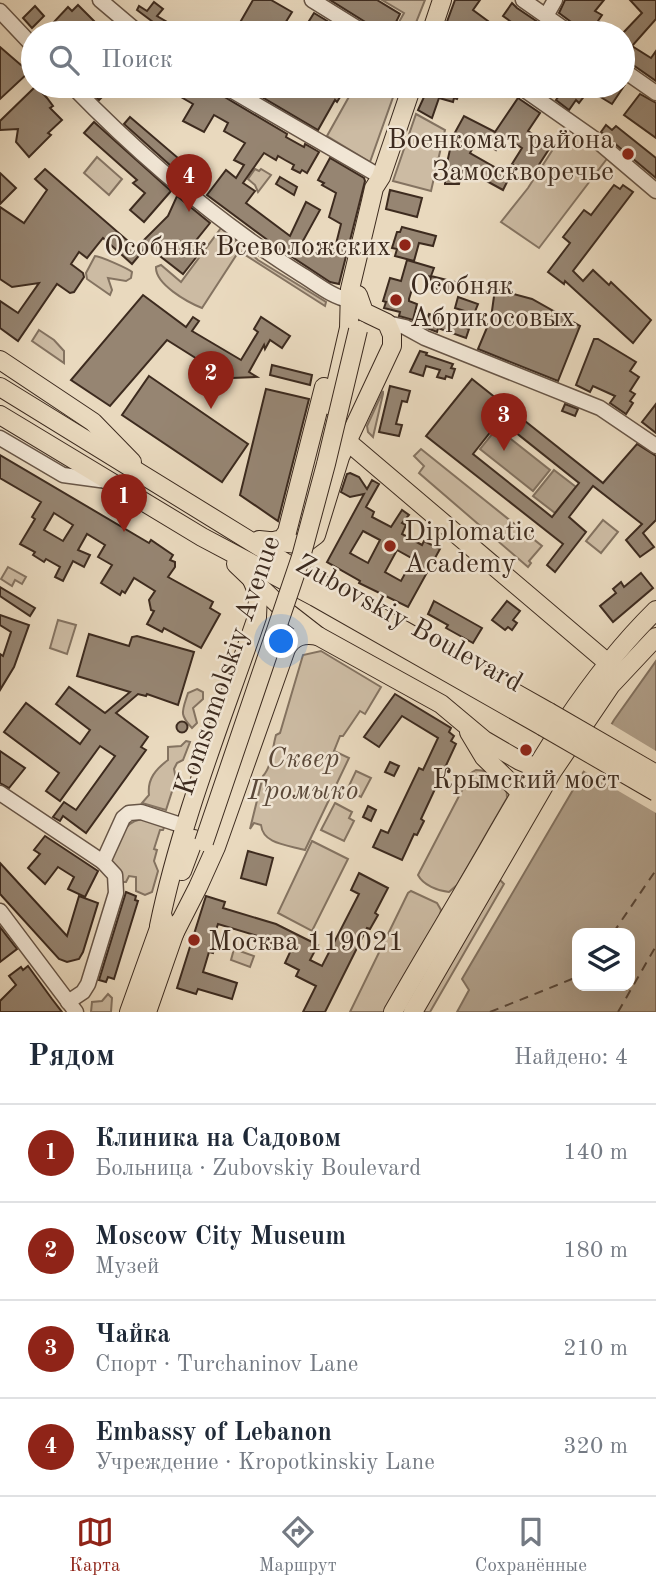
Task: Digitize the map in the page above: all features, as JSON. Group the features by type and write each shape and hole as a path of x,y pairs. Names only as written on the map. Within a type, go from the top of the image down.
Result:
{"main road":[{"path":"437,21 442,0"},
{"path":"268,542 278,541 287,532 339,322 353,298 374,188 382,177 408,98"},
{"path":"239,533 268,542 298,544 316,535 335,470 388,347 387,323 364,312 353,298"},
{"name":"Komsomolskiy Avenue","path":"147,1012 194,836 301,557 326,464 354,329 353,298"},
{"path":"354,329 367,324 378,324 386,334 388,347"},
{"path":"0,360 93,422 148,478"},
{"name":"Zubovskiy Boulevard","path":"0,387 546,719"},
{"name":"Zubovskiy Boulevard","path":"0,415 212,543 546,719"},
{"path":"348,442 608,663 612,672 611,685"},
{"path":"212,543 282,608 318,636 441,704 484,740 543,770"},
{"path":"167,930 257,617 257,594 250,577"},
{"path":"413,1012 577,704 608,663 656,610"},
{"path":"167,930 216,847 286,649 293,640 304,635 318,636"},
{"path":"394,1012 520,793 543,770 611,685 656,637"},
{"path":"247,648 257,639 268,641 277,648 280,663"},
{"path":"546,719 656,774"},
{"path":"546,719 656,792"},
{"path":"467,726 484,757 520,793"},
{"name":"Komsomolskiy Avenue","path":"129,1012 167,930"}],"street":[{"path":"100,0 125,21"},
{"path":"312,0 346,21"},
{"path":"523,0 553,21"},
{"path":"546,16 555,0"},
{"path":"0,11 21,33"},
{"path":"635,78 656,93"},
{"path":"85,98 150,159 222,219 278,260 334,295 353,298"},
{"path":"245,98 382,177"},
{"path":"536,98 596,140 656,191"},
{"path":"387,323 405,327 425,338 600,408 656,446"},
{"path":"388,347 405,337 425,338"},
{"path":"0,438 63,475 107,481"},
{"path":"0,793 103,862 115,875 116,892 88,984 72,1007 0,911"},
{"path":"103,862 123,818 129,813 141,812 194,836"}],"green space":[{"path":"382,0 425,0 417,21 400,21 404,13"},
{"path":"348,98 393,98 370,162 327,136"},
{"path":"416,114 445,130 431,191 393,181"},
{"path":"568,126 609,156 539,248 501,222 528,188"},
{"path":"97,157 122,179 109,195 84,173"},
{"path":"255,169 261,169 271,175 258,192 248,179"},
{"path":"221,228 258,260 326,302 325,306 239,251 202,308 166,286 156,267 161,265 181,282"},
{"path":"95,256 130,270 131,278 126,281 108,278 112,290 110,295 87,279 86,273"},
{"path":"39,330 64,351 64,363 32,341"},
{"path":"383,391 383,394 373,437 367,426"},
{"path":"421,449 542,546 529,561 531,563 528,567 419,473 424,466 414,456"},
{"path":"603,520 618,532 601,553 586,541"},
{"path":"8,567 26,577 22,584 15,580 12,586 1,579"},
{"path":"58,620 76,625 67,654 50,648"},
{"name":"Сквер Громыко","path":"321,651 381,687 365,714 360,711 343,736 340,736 334,751 349,758 305,850 271,840 261,825 254,823 250,829 263,776 270,762 276,735 280,733 303,655"},
{"path":"197,689 203,692 203,699 193,708 197,723 192,728 183,716 183,709 188,693"},
{"path":"186,741 190,742 183,760 177,763 174,769 176,779 166,810 142,803 149,795 149,784 153,775 168,760 168,747 181,746"},
{"path":"476,770 498,778 505,787 507,798 457,885 449,892 440,890 427,885 418,875 471,773"},
{"path":"356,771 371,778 361,797 347,790"},
{"path":"335,803 352,812 349,818 354,821 344,841 321,830"},
{"path":"146,819 165,825 163,830 160,830 154,849 157,850 154,861 158,871 152,892 145,895 136,891 136,877 129,876 126,882 122,882 110,863 126,828 131,823"},
{"path":"312,841 348,859 312,931 278,913"},
{"path":"500,880 504,884 430,1012 420,1012"},
{"path":"411,891 437,903 441,910 440,915 384,1012 350,1012 408,893"},
{"path":"234,949 254,956 250,967 231,960"},
{"path":"108,994 112,998 111,1012 91,1012 92,1002 102,1001"}],"shaded area":[{"path":"497,428 550,470 533,491 480,449"},
{"path":"554,470 576,487 555,513 533,496"},
{"path":"656,661 656,1012 457,1012 469,990 462,979 614,720"}],"pier":[{"path":"608,722 656,751 656,813 581,769"}],"building":[{"path":"253,0 271,0 292,12 286,21 241,21"},
{"path":"330,0 377,0 400,14 396,21 364,21"},
{"path":"455,0 480,0 473,10 488,21 447,21"},
{"path":"565,0 604,0 595,11 602,15 598,21 570,21 559,13"},
{"path":"630,0 656,0 656,19 635,43 634,21 642,13"},
{"path":"154,2 163,9 157,16 166,21 152,21 137,10 139,6 147,11"},
{"path":"512,3 536,21 510,21 503,16"},
{"path":"78,5 94,21 55,21 68,7 72,11"},
{"path":"35,6 44,16 39,21 26,21 23,18"},
{"path":"314,13 327,21 309,21"},
{"path":"0,47 21,65 21,79 0,99"},
{"path":"635,48 651,58 656,51 656,81 635,66"},
{"path":"640,94 656,103 656,138 624,115"},
{"path":"24,98 47,98 53,106 50,108 62,120 29,157 16,142 18,129 0,130 0,121"},
{"path":"183,98 226,98 287,134 286,137 319,152 307,173 292,169 294,165 278,156 276,160 264,153 243,183 255,191 246,203 290,236 306,202 320,210 299,248 330,256 333,243 336,244 341,224 329,217 336,193 318,180 330,158 364,178 339,284 330,282 277,247 207,195 226,170 236,178 244,165 234,160 245,143 224,131 228,123 214,115 204,132 183,121 193,104"},
{"path":"263,98 340,98 337,102 335,100 318,130"},
{"path":"424,98 439,98 432,118 418,110"},
{"path":"518,98 540,113 528,131 551,146 531,177 512,164 522,148 505,137 496,150 478,138 470,153 510,176 503,190 463,168 459,184 445,184 443,181 453,136 464,116 495,132"},
{"path":"583,98 579,103 576,100 569,110 556,100"},
{"path":"602,98 616,98 612,104"},
{"path":"130,117 178,158 171,166 124,124"},
{"path":"94,122 171,191 144,222 130,210 145,193 133,183 137,180 84,133"},
{"path":"606,125 612,130 616,126 656,158 656,178 601,132"},
{"path":"45,169 136,248 168,216 177,196 210,223 190,248 198,255 183,274 147,246 132,264 103,238 87,258 79,252 71,264 83,273 84,277 74,292 70,293 57,284 18,341 0,328 0,301 18,313 39,283 12,287 0,279 0,207 24,223 47,190 35,179"},
{"path":"0,173 16,188 0,204"},
{"path":"280,177 297,187 294,195 276,184"},
{"path":"614,185 620,189 623,185 633,192 573,271 583,281 593,270 609,285 611,282 651,320 633,343 565,281 564,284 548,272 570,243 563,237 584,210 591,215"},
{"path":"390,190 422,198 417,217 386,209"},
{"name":"Особняк Всеволожских","path":"402,227 436,236 433,246 419,243 414,261 395,256 397,249 392,248 397,232 400,232"},
{"path":"407,260 434,268 431,276 455,282 452,293 428,286 431,277 417,273 409,299 417,304 413,320 399,316 400,312 384,308 386,302 383,301 390,278 401,281"},
{"path":"495,289 532,299 580,326 558,381 478,349 491,318"},
{"path":"143,295 186,327 193,317 199,321 192,331 241,360 258,332 254,329 261,317 290,336 282,348 270,340 265,349 264,345 249,372 257,377 231,379 204,360 202,362 167,340 110,406 71,380"},
{"path":"458,297 478,304 474,314 455,308"},
{"path":"429,314 469,329 466,338 438,328 437,332 427,328 424,326"},
{"path":"594,339 636,362 630,371 639,377 630,391 635,394 626,414 610,403 615,396 593,386 590,392 576,385"},
{"path":"420,351 453,364 451,368 455,369 452,378 437,377 440,370 426,366 423,376 410,372"},
{"path":"272,365 312,375 310,385 270,375"},
{"path":"149,376 248,444 222,482 122,415"},
{"path":"472,379 603,483 637,444 656,456 656,520 643,533 654,547 640,557 626,540 642,524 593,486 569,517 586,532 555,572 547,565 563,544 426,436","holes":["500,420 579,483 552,517 473,454"]},
{"path":"390,386 410,391 407,402 402,401 396,424 402,425 399,436 379,432"},
{"path":"266,389 309,399 278,521 240,495"},
{"path":"565,404 578,409 575,416 562,411"},
{"path":"656,404 656,433 642,422"},
{"path":"0,455 173,555 170,560 175,562 175,567 168,577 213,602 210,608 220,614 201,648 164,628 162,632 147,624 154,611 151,610 149,600 155,591 134,578 125,593 122,591 120,595 101,583 112,565 98,557 105,545 87,534 78,550 90,555 84,567 73,561 63,581 55,577 60,567 46,559 44,562 33,555 35,552 20,544 35,519 32,517 41,502 0,478","holes":["54,513 73,525 63,541 44,530"]},
{"path":"347,474 359,477 367,489 372,480 379,484 366,507 374,512 372,517 391,527 402,510 409,515 402,523 406,525 402,534 422,545 424,541 440,549 408,607 359,583 360,581 327,562 364,494 350,497 341,492","holes":["363,531 380,540 368,563 350,553","397,550 413,559 401,581 385,572"]},
{"path":"641,573 653,588 613,622 600,606 616,593 613,589 621,582 624,587"},
{"path":"0,587 35,608 30,616 0,596"},
{"path":"434,601 482,628 473,643 428,614"},
{"path":"507,601 520,611 513,620 517,623 512,630 508,627 505,630 492,620"},
{"path":"0,615 29,625 14,667 0,690 0,654 3,656 11,632 0,625"},
{"path":"89,634 129,646 132,637 137,636 194,652 178,705 147,694 138,694 116,713 148,737 141,747 146,750 86,833 63,816 60,821 53,817 64,802 76,810 115,756 100,746 60,801 46,791 59,773 4,732 26,703 80,744 90,730 56,704 69,687 105,713 130,692 77,676"},
{"path":"395,694 451,728 449,732 454,736 451,741 456,744 421,819 424,821 417,835 414,834 402,860 373,847 381,830 388,833 419,768 423,770 438,738 402,716 379,747 364,737"},
{"path":"182,721 188,727 182,733 176,727"},
{"path":"0,751 25,768 9,788 0,783"},
{"path":"390,762 399,766 394,776 385,772"},
{"path":"368,806 376,810 371,821 363,817"},
{"path":"45,836 98,871 85,897 68,889 74,877 58,867 45,884 28,868 40,854 34,850"},
{"path":"248,851 273,858 266,885 241,878"},
{"path":"0,863 67,936 79,896 98,903 79,959 67,962 59,959 0,894"},
{"path":"359,873 388,888 375,913 378,915 370,929 367,928 325,1012 303,1012 316,986 296,976 299,970 285,963 292,948 275,940 273,944 264,938 218,924 211,945 215,946 213,953 209,952 203,972 237,983 232,999 198,989 196,994 177,988 206,896 225,902 223,908 276,924 318,945 310,960 322,966 359,894 351,890"},
{"path":"126,892 136,896 135,900 138,901 114,979 108,977 106,982 99,980"},
{"path":"0,927 17,949 0,962"},
{"path":"28,966 62,1012 0,1012 0,1001 16,985 9,976 21,967 23,970"}],"ferry route":[{"path":"616,928 656,870"},
{"path":"618,1012 656,946"},
{"path":"490,1012 572,979"}],"place":[{"name":"Военкомат района Замоскворечье","path":"628,154"},
{"name":"Embassy of Lebanon","path":"189,212"},
{"name":"Особняк Всеволожских","path":"405,245"},
{"name":"Особняк Абрикосовых","path":"396,300"},
{"name":"Moscow City Museum","path":"211,409"},
{"name":"Чайка","path":"504,451"},
{"name":"Клиника на Садовом","path":"124,532"},
{"name":"Diplomatic Academy","path":"390,546"},
{"name":"Крымский мост","path":"526,750"},
{"name":"Москва 119021","path":"194,940"}]}
